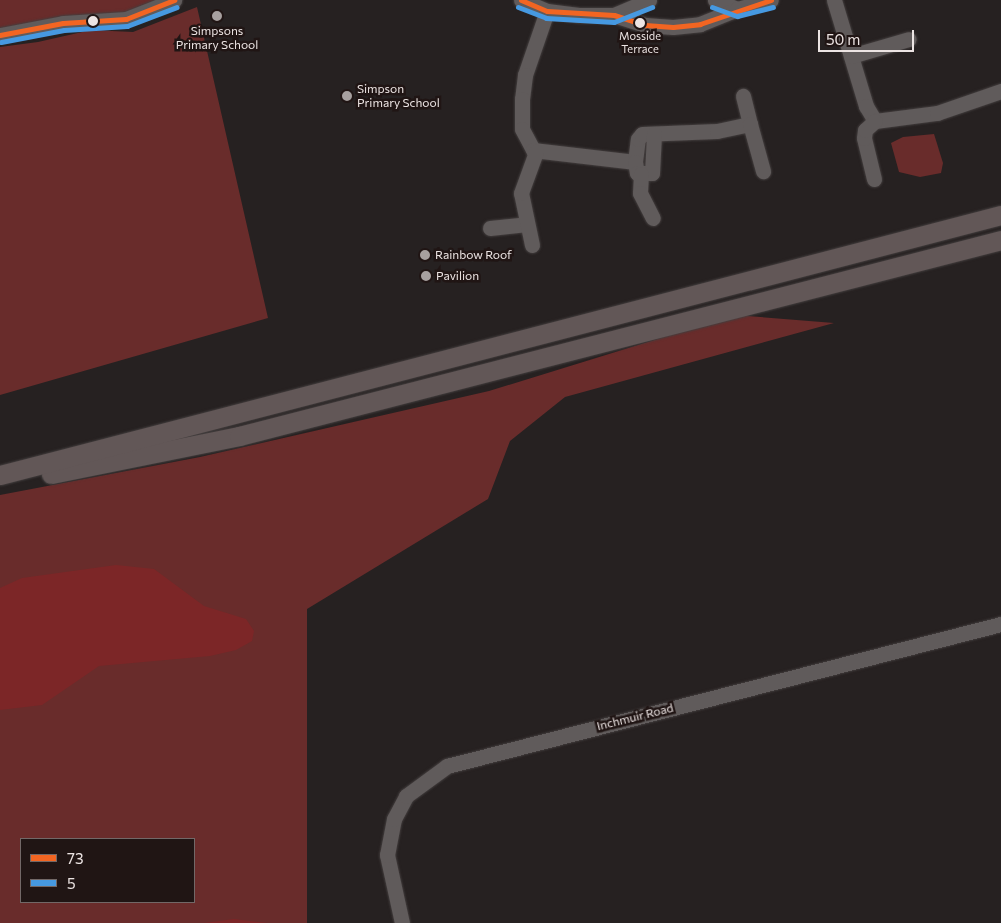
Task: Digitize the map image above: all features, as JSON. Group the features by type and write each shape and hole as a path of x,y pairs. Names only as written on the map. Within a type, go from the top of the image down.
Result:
{"main road":[{"path":"0,475 1001,215"},
{"path":"0,482 120,462 239,436 1001,240"}],"street":[{"path":"0,35 63,23 126,18 174,0"},
{"path":"521,0 547,11 614,15 645,25 673,27 713,21 737,9 771,0"},
{"path":"614,15 649,0"},
{"path":"715,0 737,9"},
{"path":"834,0 866,106 875,120"},
{"path":"547,11 525,75 521,111 524,136 530,147 536,152 638,168"},
{"path":"851,56 909,39"},
{"path":"874,179 864,138 865,130 875,120 937,113 1001,91"},
{"path":"743,96 763,171"},
{"path":"654,218 635,198 639,136 717,131 750,124"},
{"path":"532,245 521,193 536,152"},
{"path":"490,228 527,224"},
{"name":"Inchmuir Road","path":"402,923 387,855 394,819 406,796 447,766 1001,624"}],"shaded area":[{"path":"0,0 174,0 141,15 0,35"},
{"path":"197,7 268,318 0,395 0,47 38,42 91,30 133,32"},
{"path":"934,134 943,163 941,173 920,177 899,172 891,143 903,137"},
{"path":"735,315 834,323 565,397 510,441 488,499 307,609 307,923 0,923 0,495 200,457 489,391"},
{"path":"116,565 154,569 204,606 246,619 254,631 252,641 236,650 210,656 99,666 42,705 0,710 0,588 22,578"},
{"path":"234,919 267,923 204,923"}],"transit line":[{"name":"73","path":"0,35 63,23 126,19 174,0"},
{"name":"73","path":"521,0 547,11 614,15 645,25 673,27 700,24 771,0"},
{"name":"5","path":"1,42 64,30 127,26 177,7"},
{"name":"5","path":"518,7 546,18 614,22 652,7"},
{"name":"5","path":"712,7 737,16 773,7"}],"place":[{"name":"Simpsons Primary School","path":"217,16"},
{"name":"Mosside Terrace","path":"640,23"},
{"name":"Simpson Primary School","path":"347,96"},
{"name":"Rainbow Roof","path":"425,255"},
{"name":"Pavilion","path":"426,276"}]}
